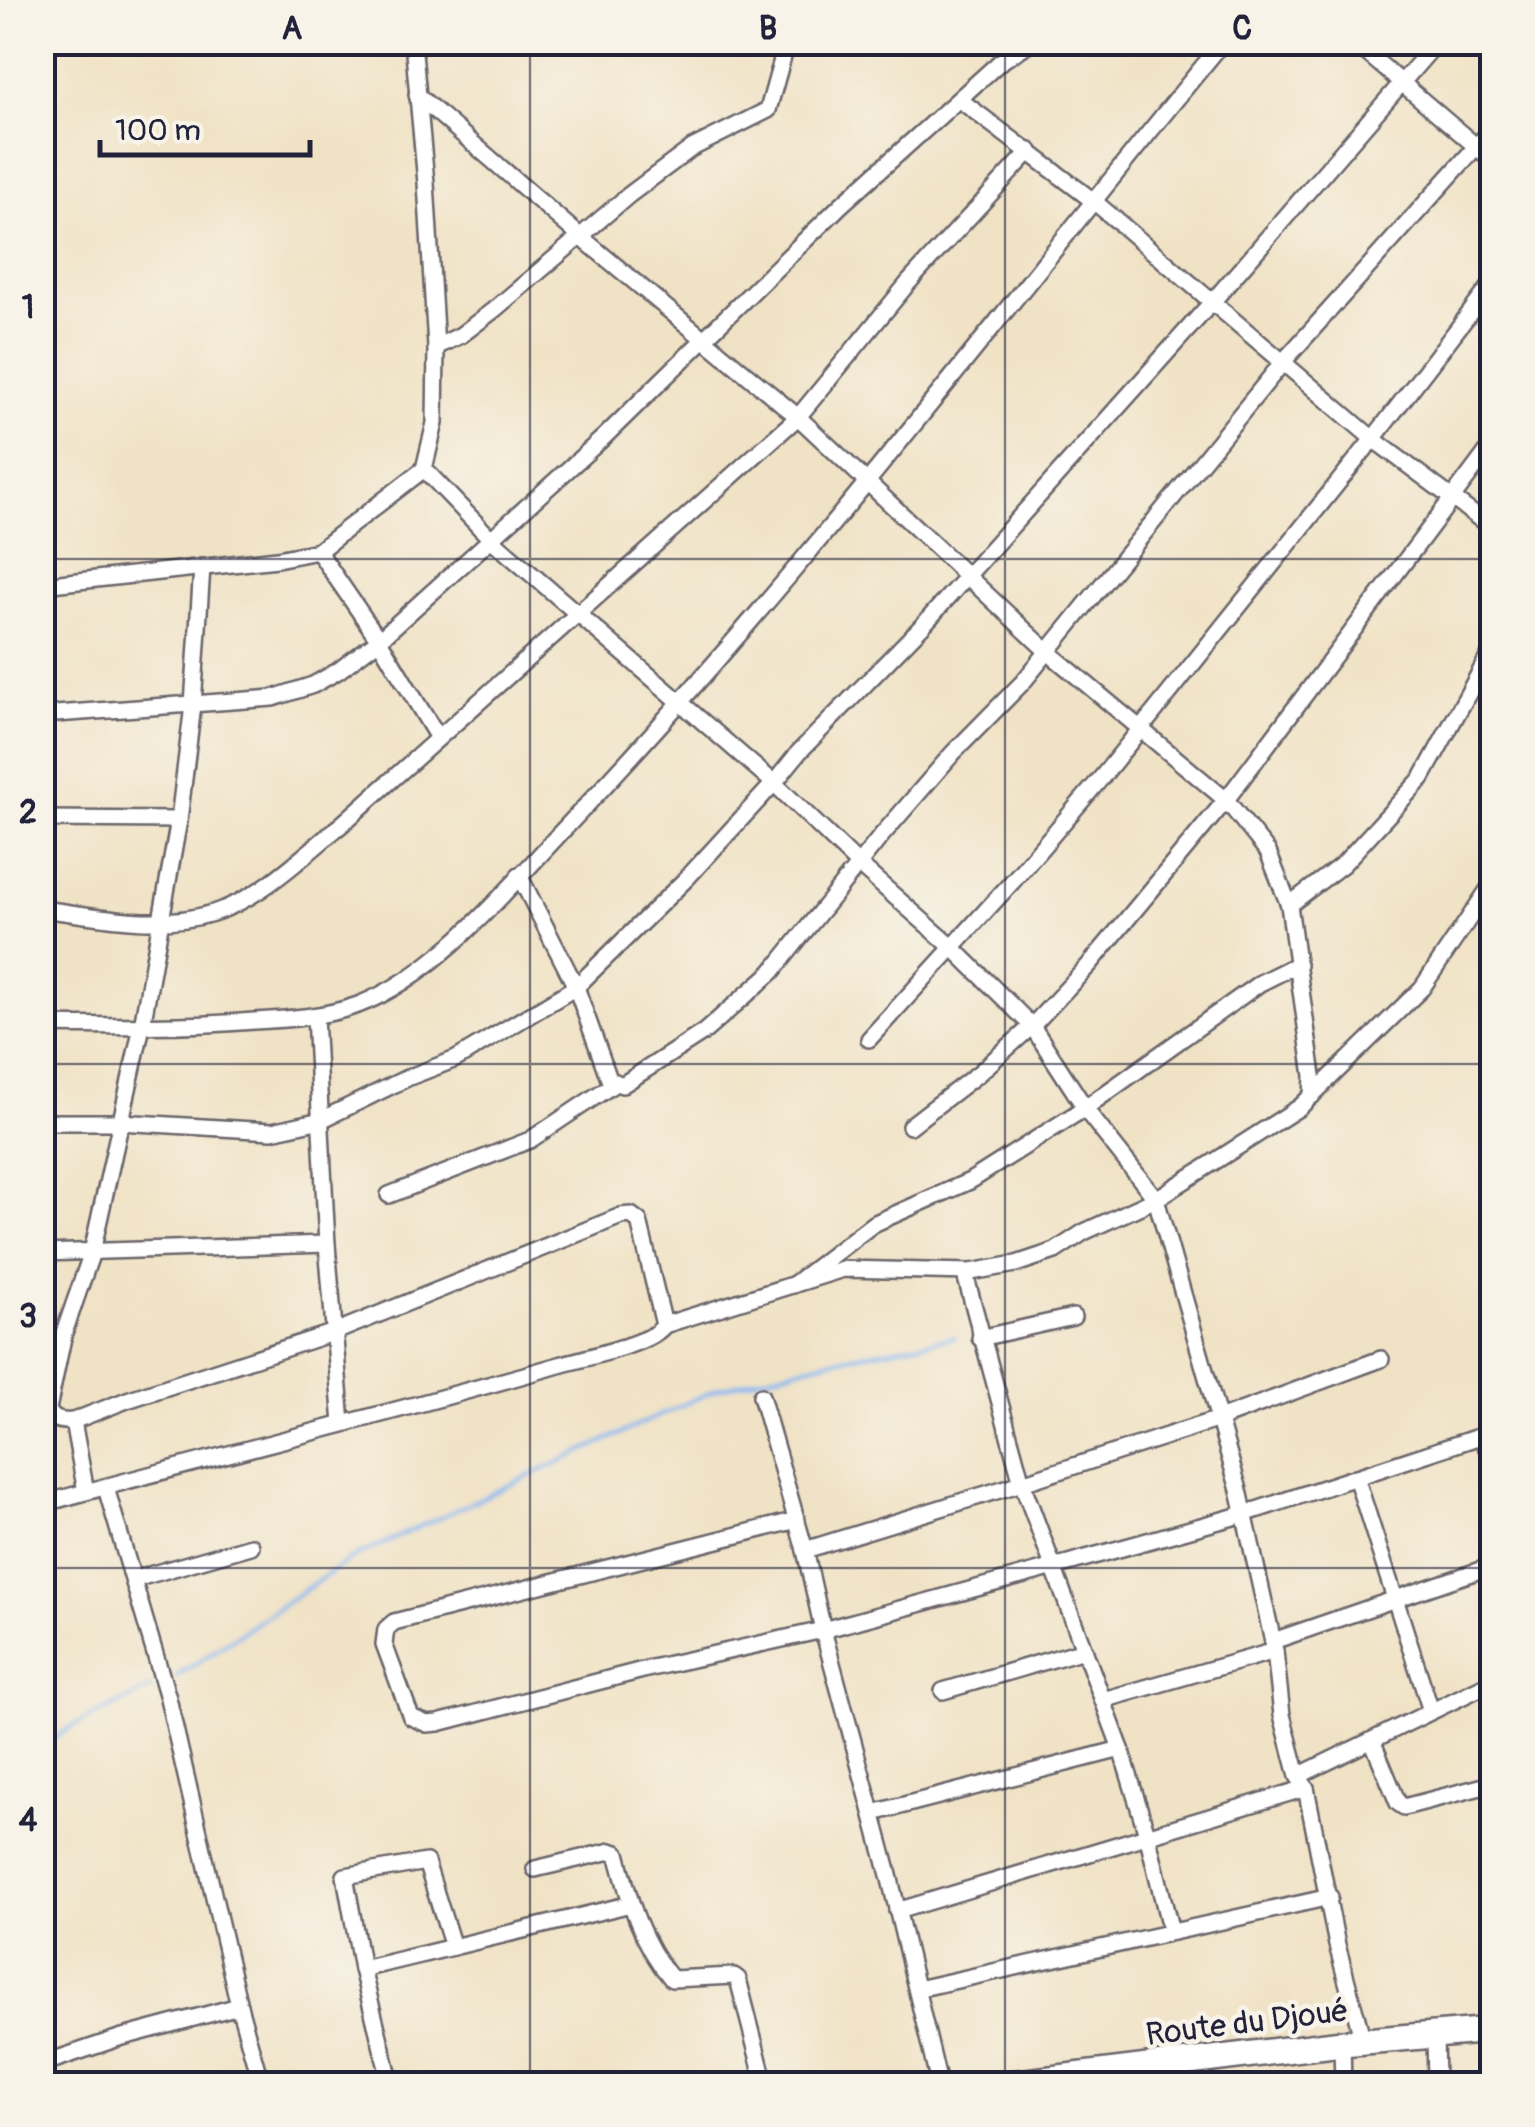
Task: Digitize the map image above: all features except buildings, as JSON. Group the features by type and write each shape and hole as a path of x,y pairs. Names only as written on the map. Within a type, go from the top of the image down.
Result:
{"main road":[{"name":"Route du Djoué","path":"1010,2084 1353,2042 1492,2030"}],"street":[{"path":"47,579 202,567 318,551 424,470 435,423 436,347 414,42"},
{"path":"436,347 461,335 692,148 768,110 787,42"},
{"path":"42,715 262,699 293,692 338,670 379,640 492,540 706,341 840,205 1000,62 1031,42"},
{"path":"42,1026 142,1026 315,1016 357,1005 388,991 426,965 519,875 682,700 1096,203 1224,42"},
{"path":"1354,42 1492,160"},
{"path":"42,1122 272,1131 321,1120 456,1058 576,987 687,878 774,784 798,752 925,623 1213,301 1437,42"},
{"path":"417,95 582,238 798,416 1048,652 1226,800 1268,852 1290,905 1313,1076 1312,1096"},
{"path":"960,100 1096,203 1373,439 1492,528"},
{"path":"519,875 576,987 614,1084 622,1085 704,1032 772,972 953,753 1024,682 1284,362 1492,130"},
{"path":"42,909 160,922 214,913 265,884 341,825 798,416 909,282 1030,150"},
{"path":"869,1039 1012,882 1140,728 1373,439 1492,284"},
{"path":"910,1126 1032,1026 1089,965 1226,800 1492,445"},
{"path":"424,470 492,540 682,700 951,946 1032,1026 1085,1108 1156,1199 1244,1514 1274,1646 1282,1715 1330,1897 1353,2042 1344,2084"},
{"path":"318,551 379,640 438,738"},
{"path":"42,1504 598,1354 661,1332 664,1325 639,1221 621,1216 335,1332 73,1421 53,1418 48,1409 64,1333 92,1252 142,1026 179,820 193,705 202,567"},
{"path":"1290,905 1343,864 1422,778 1492,650"},
{"path":"42,819 179,820"},
{"path":"664,1325 843,1270 971,1272 1042,1256 1156,1199 1312,1096 1422,988 1492,884"},
{"path":"793,1285 873,1224 970,1181 1085,1108 1260,983 1298,964"},
{"path":"315,1016 342,1424"},
{"path":"389,1196 530,1140 614,1084"},
{"path":"42,1253 328,1244"},
{"path":"971,1272 966,1286 1022,1483 1121,1749 1171,1932"},
{"path":"980,1338 1073,1317"},
{"path":"806,1550 1219,1419 1381,1359"},
{"path":"761,1396 806,1550 939,2084"},
{"path":"73,1421 86,1492"},
{"path":"797,1520 394,1622 386,1629 384,1644 411,1716 427,1724 647,1668 823,1630 1244,1514 1486,1431 1492,1459"},
{"path":"1356,1477 1431,1712"},
{"path":"106,1488 168,1698 239,2006 261,2084"},
{"path":"135,1579 251,1546"},
{"path":"1103,1700 1274,1646 1492,1566"},
{"path":"944,1691 1084,1650"},
{"path":"897,1911 1302,1782 1372,1740 1492,1682"},
{"path":"1372,1740 1398,1802 1404,1807 1492,1784"},
{"path":"873,1813 1121,1749"},
{"path":"535,1870 614,1851 649,1949 672,1978 738,1979 766,2084"},
{"path":"391,2084 344,1879 348,1874 426,1862 453,1947"},
{"path":"917,1989 1330,1897"},
{"path":"362,1969 631,1904"},
{"path":"42,2064 119,2038 239,2006"},
{"path":"1435,2034 1436,2084"}],"waterway":[{"path":"176,1677 352,1558 717,1389 823,1362 955,1337"},
{"path":"42,1746 152,1688"}]}
